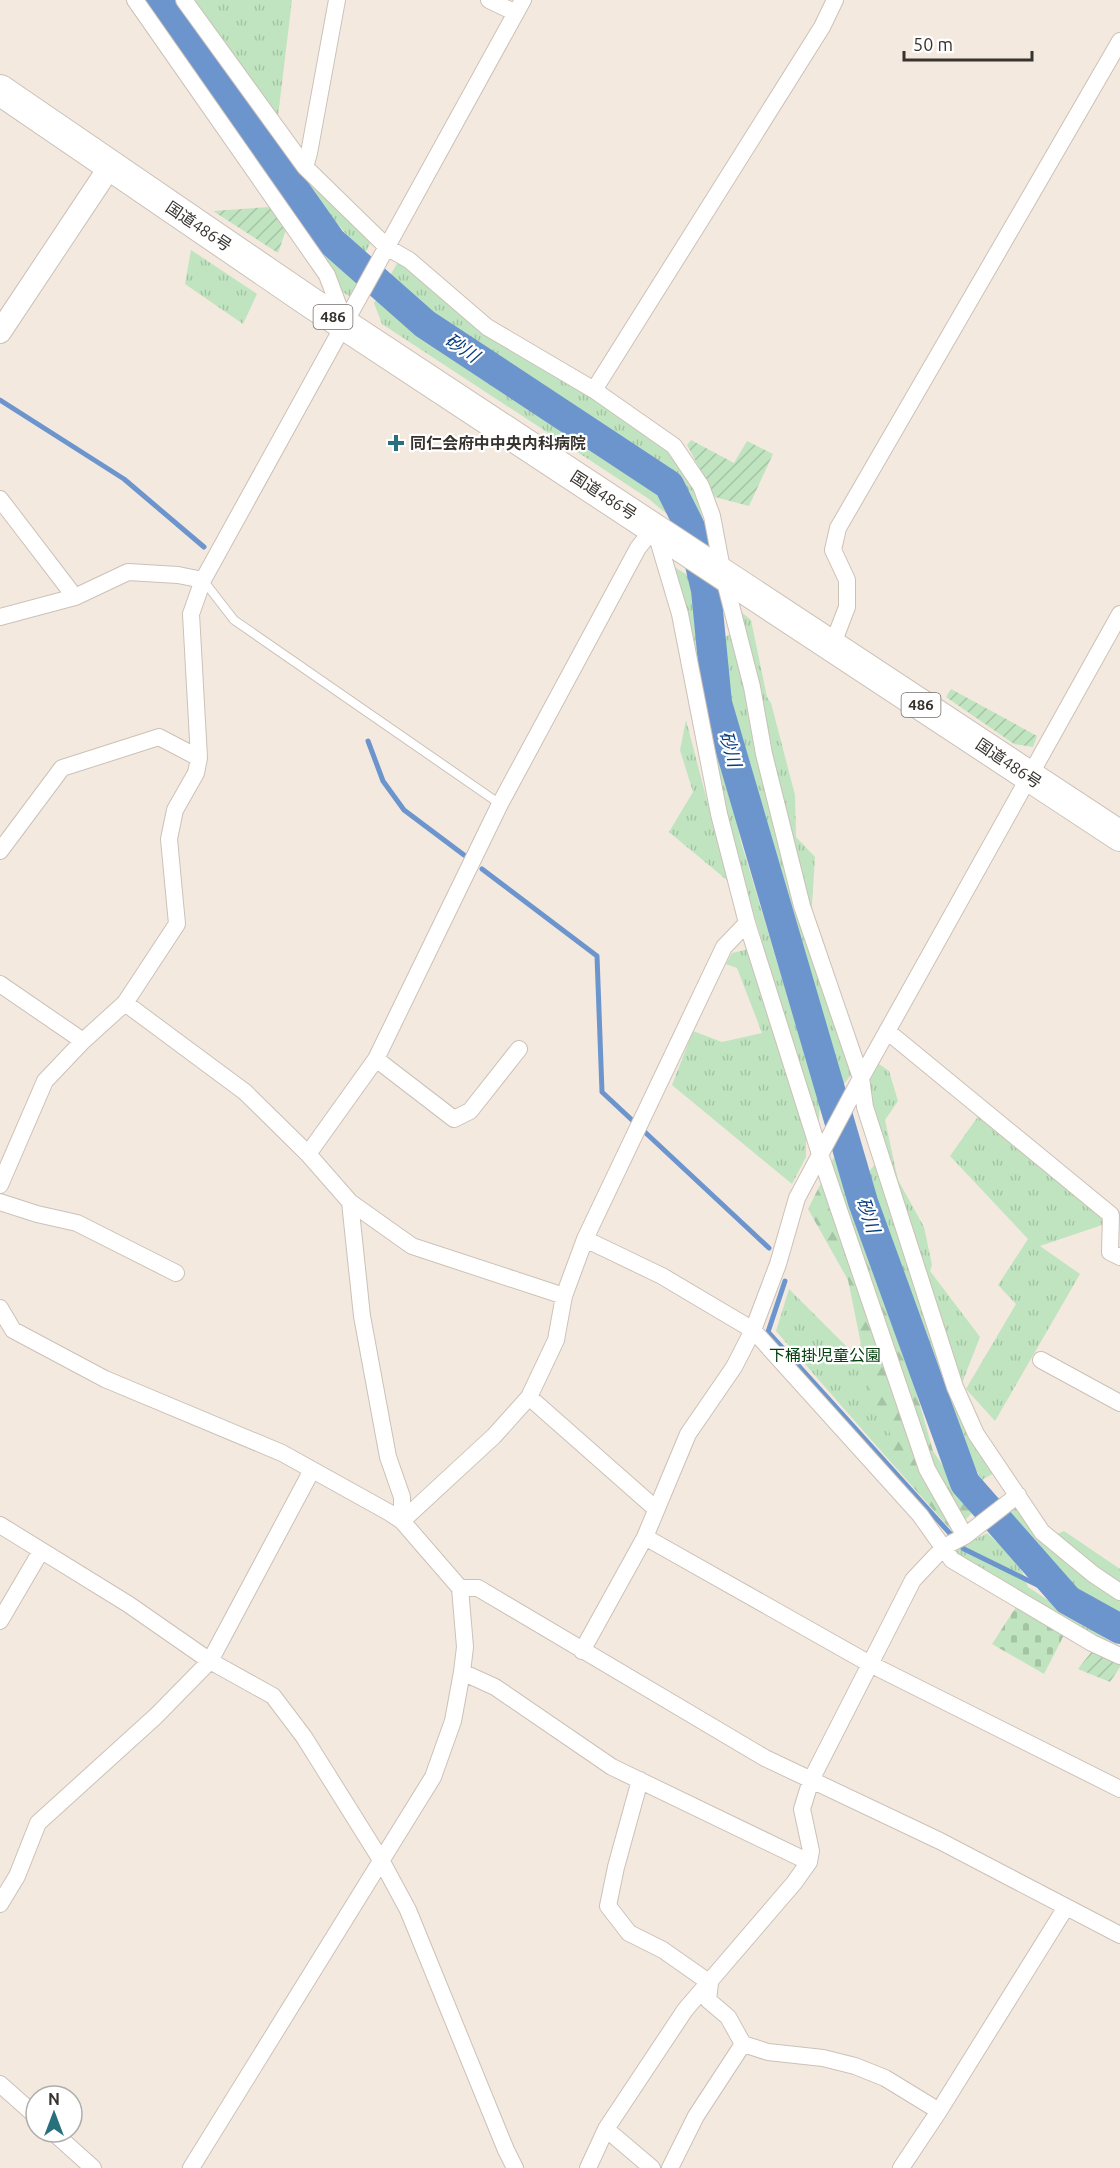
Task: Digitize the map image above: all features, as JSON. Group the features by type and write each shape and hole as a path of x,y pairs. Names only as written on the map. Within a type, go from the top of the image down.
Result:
{"highway":[{"name":"国道486号","path":"0,90 308,301 351,314 662,533 1120,836"}],"street":[{"path":"135,0 327,275 351,314"},
{"path":"184,0 305,167 388,248 409,260 488,327 594,390 674,446 701,486 712,516 723,574 752,687 764,754 802,906 861,1078 865,1107 955,1387 976,1434 1042,1532 1093,1575 1120,1592"},
{"path":"305,167 337,0"},
{"path":"0,1185 45,1081 83,1041 125,1003 177,924 170,839 175,810 195,773 200,758 191,614 203,580 520,7 489,0"},
{"path":"594,390 822,27 835,0"},
{"path":"832,646 847,607 847,580 833,550 838,528 1120,41"},
{"path":"0,332 111,165"},
{"path":"0,499 75,597"},
{"path":"308,1154 376,1059 500,804 638,548 662,533 719,814 747,923 820,1154 927,1469 964,1536"},
{"path":"0,617 75,597 128,572 178,575 203,580"},
{"path":"582,1651 645,1537 688,1434 734,1367 753,1330 778,1264 797,1198 861,1078 1120,614"},
{"path":"0,851 62,768 159,737 200,758"},
{"path":"402,1521 494,1436 529,1397 556,1340 564,1296 585,1239 724,947 747,923"},
{"path":"0,984 83,1041"},
{"path":"125,1003 245,1092 308,1154 350,1202 412,1246 564,1296"},
{"path":"887,1031 1111,1215 1110,1252 1120,1257"},
{"path":"376,1059 454,1119 470,1111 519,1049"},
{"path":"0,1202 37,1214 77,1223 176,1273"},
{"path":"350,1202 362,1316 388,1457 402,1497 402,1521"},
{"path":"585,1239 662,1276 753,1330 920,1515 952,1560 1092,1643 1120,1656"},
{"path":"0,1308 12,1330 105,1379 282,1453 402,1521 460,1588 465,1647 462,1672 453,1721 432,1777 191,2168"},
{"path":"1041,1360 1120,1403"},
{"path":"529,1397 656,1509"},
{"path":"0,1904 17,1876 38,1823 156,1716 210,1661 312,1470"},
{"path":"588,2168 606,2129 685,2010 794,1884 808,1862 811,1851 802,1809 811,1780 913,1580 944,1547 964,1536 1018,1495"},
{"path":"0,1525 128,1604 210,1661 273,1696 304,1737 381,1860 408,1910 515,2168"},
{"path":"645,1537 870,1664 1120,1789"},
{"path":"0,1621 41,1551"},
{"path":"460,1588 478,1588 765,1758 940,1841 1120,1935"},
{"path":"462,1672 495,1687 612,1767 808,1862"},
{"path":"640,1780 616,1867 608,1906 630,1933 663,1950 710,1983"},
{"path":"901,2168 1066,1907"},
{"path":"710,1983 708,2000 728,2018 743,2044 768,2052 823,2058 855,2066 885,2078 939,2111"},
{"path":"670,2168 696,2116 743,2044"},
{"path":"0,2084 24,2105"},
{"path":"606,2129 652,2168"},
{"path":"66,2144 93,2168"}],"lane":[{"path":"203,580 234,620 500,804"}],"green space":[{"path":"139,0 147,0 194,67 206,78 317,237 361,275 350,297 340,290"},
{"path":"165,0 176,0 371,242 364,255 267,141"},
{"path":"194,0 292,0 278,116"},
{"path":"270,207 287,227 278,253 213,211"},
{"path":"191,250 257,294 243,324 185,284"},
{"path":"398,262 485,334 592,398 666,449 694,486 709,542 649,499 382,324 374,303"},
{"path":"691,440 734,463 747,441 773,454 749,506 715,497 687,445"},
{"path":"671,565 697,581 710,701 741,842 820,1104 818,1129 723,810"},
{"path":"740,611 751,620 767,697 771,703 795,795 796,837 815,857 811,920 768,752"},
{"path":"733,632 752,730 807,941 851,1075 843,1085 784,905 720,680 724,638"},
{"path":"951,689 1037,736 1033,747 1014,744 946,697"},
{"path":"686,720 728,881 669,832 693,792 680,750"},
{"path":"749,949 806,1133 806,1157 792,1184 672,1085 693,1031 722,1042 762,1033 737,968 726,964 732,953"},
{"path":"879,1064 889,1071 898,1101 885,1120 898,1180 924,1227 932,1265 930,1271 980,1337 955,1401 994,1473 982,1480 965,1451 934,1372 865,1177 875,1164 867,1084"},
{"path":"979,1115 1106,1218 1108,1223 1040,1246 1080,1274 995,1421 966,1389 1016,1304 998,1285 1028,1239 950,1156"},
{"path":"834,1157 854,1193 895,1318 933,1451 973,1512 953,1532 881,1451 892,1438 853,1353 861,1344 848,1280 808,1209"},
{"name":"下桶掛児童公園","path":"789,1289 853,1353 894,1441 881,1451 776,1331"},
{"path":"1018,1506 1055,1535 1064,1531 1120,1569 1120,1615 1069,1592 1004,1517"},
{"path":"987,1533 1019,1563 1028,1587 1120,1648 1094,1639 951,1552"},
{"path":"1016,1607 1064,1635 1044,1674 992,1644"},
{"path":"1092,1651 1120,1662 1120,1667 1110,1682 1078,1669"}],"waterway":[{"name":"砂川","path":"161,0 331,241 425,324 669,485 692,531 706,590 717,703 863,1202 965,1483 1068,1600 1120,1629"},
{"path":"0,400 124,479 204,547"},
{"path":"368,741 383,781 404,810 464,855"},
{"path":"482,869 597,956 602,1092 769,1248"},
{"path":"785,1281 768,1332 964,1549 1068,1600"}],"place":[{"name":"同仁会府中中央内科病院","path":"396,443"}]}
